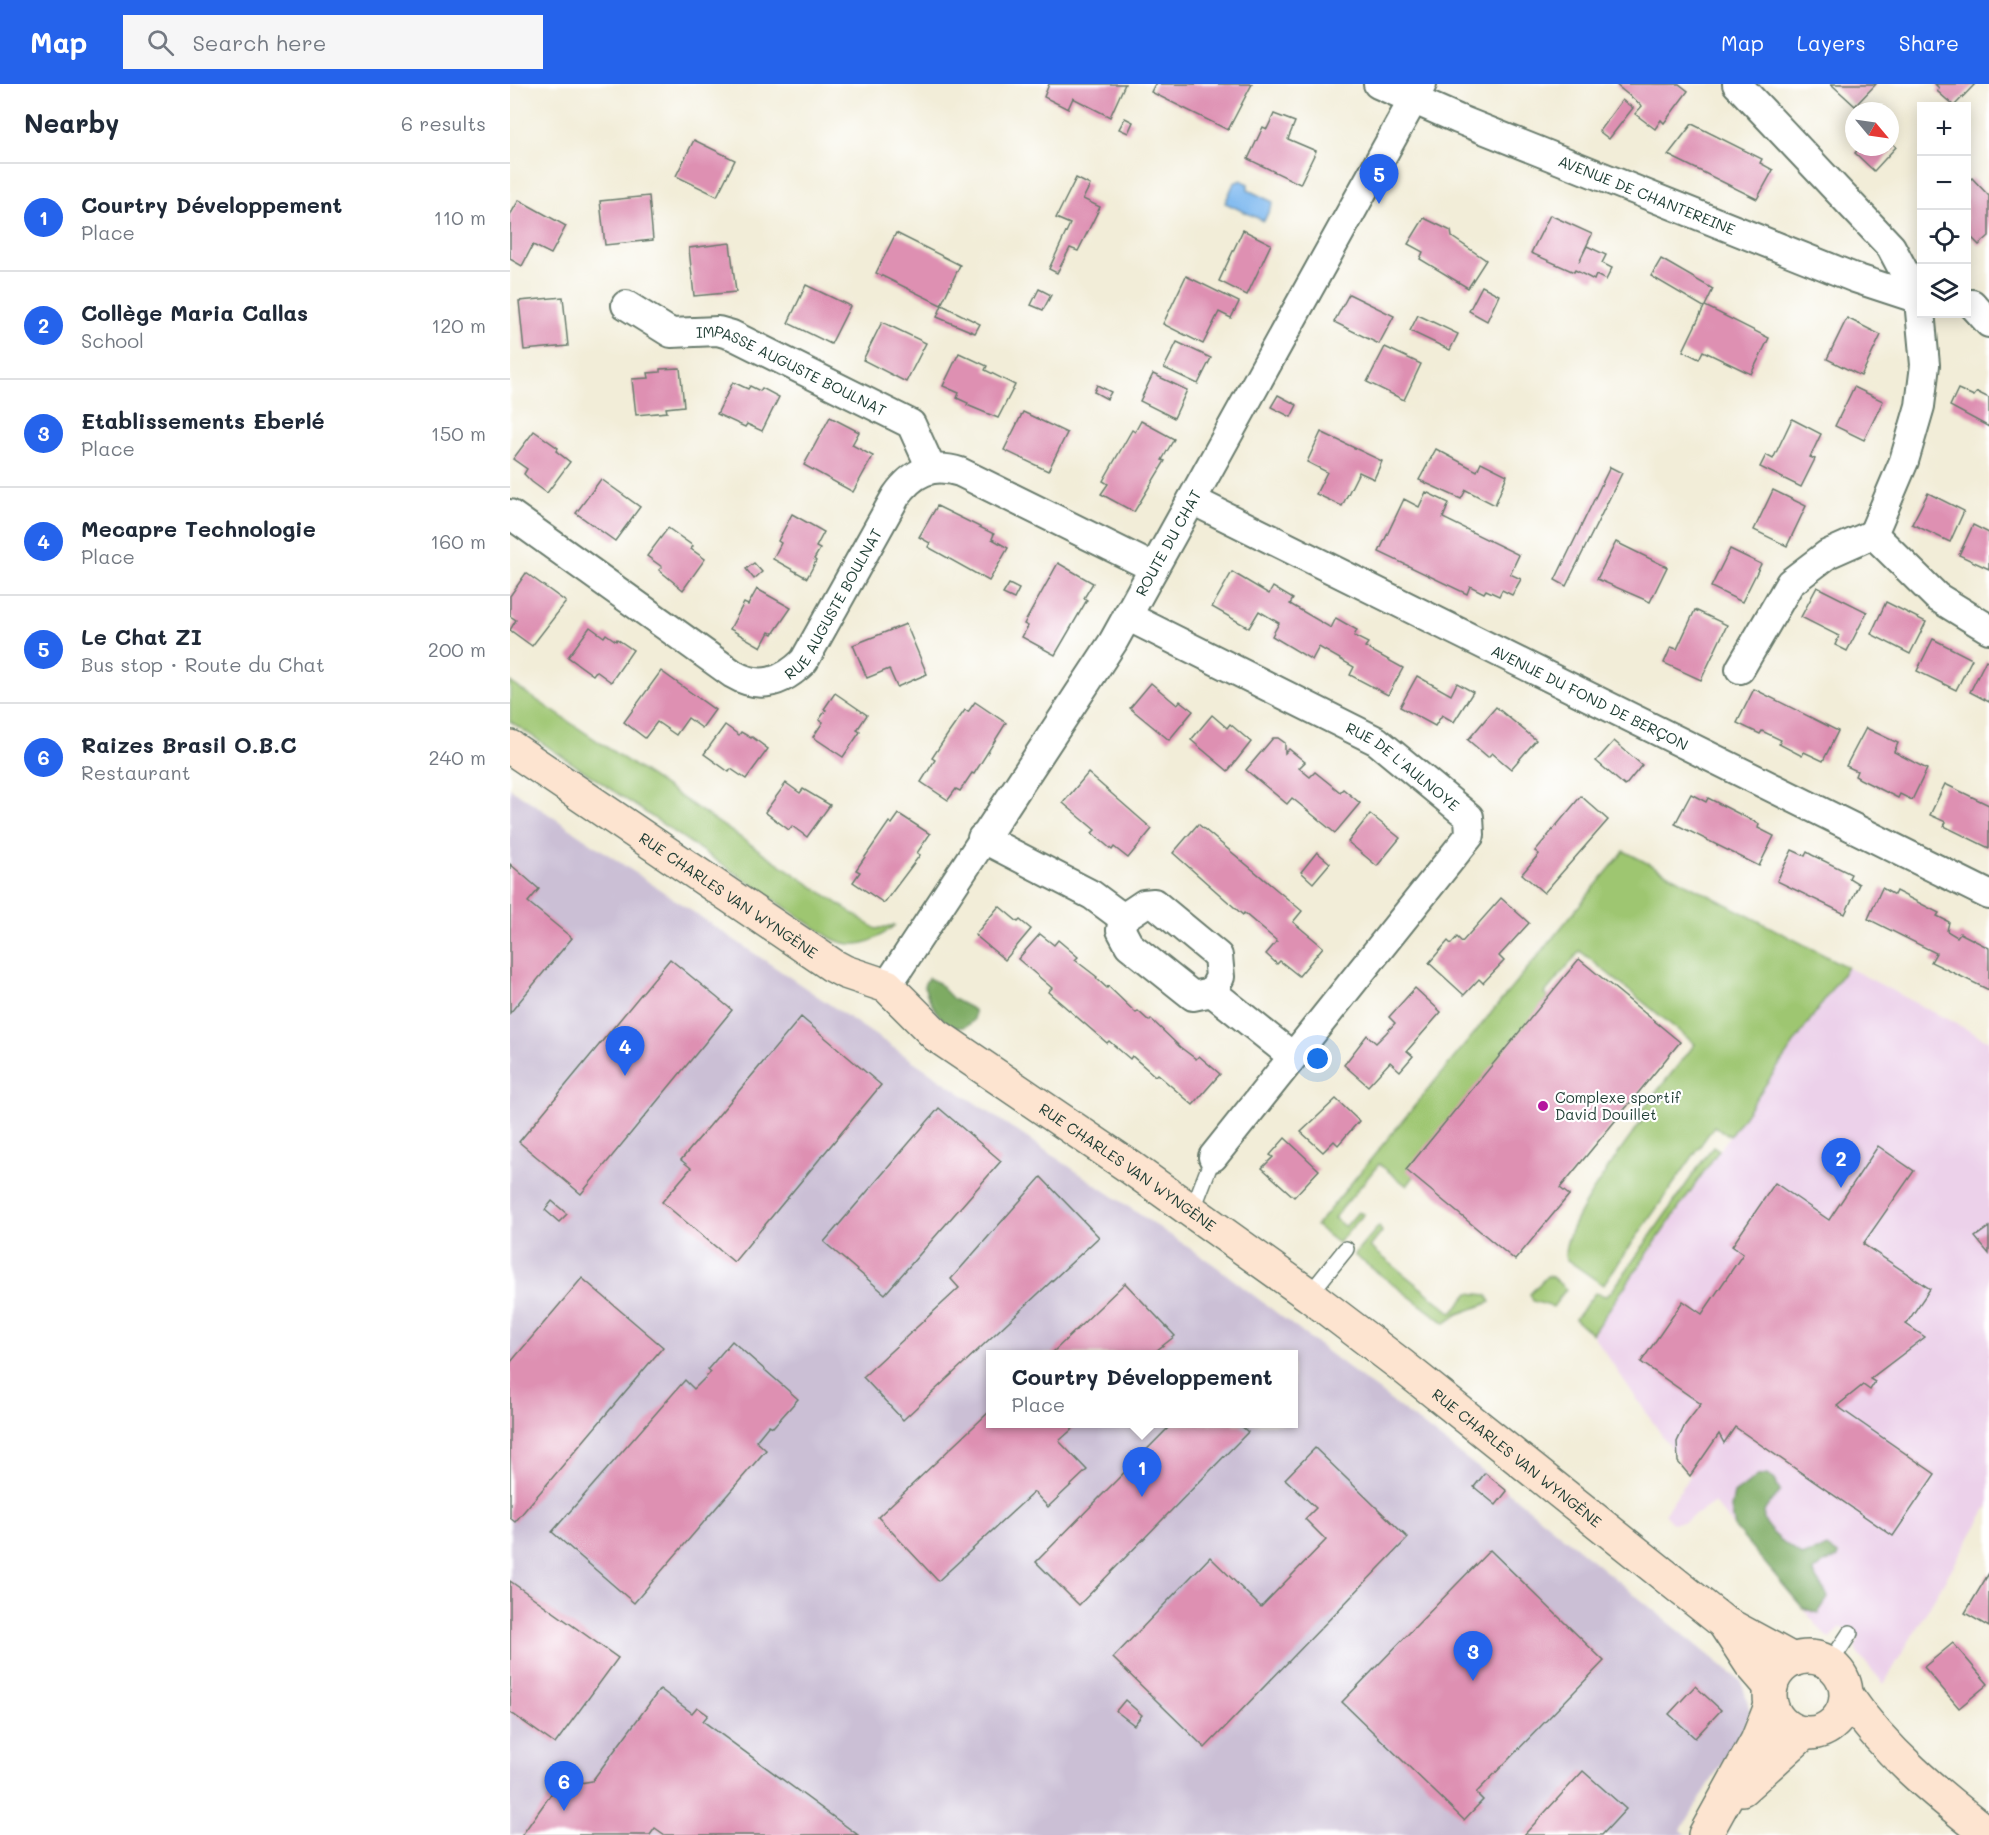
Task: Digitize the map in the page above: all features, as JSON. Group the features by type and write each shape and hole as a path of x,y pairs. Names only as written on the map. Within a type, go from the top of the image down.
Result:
{"street":[{"name":"AVENUE DE CHANTEREINE","path":"1378,84 1417,92 1864,282 1917,299"},
{"path":"1737,84 1891,247 1917,295"},
{"name":"ROUTE DU CHAT","path":"886,986 1100,662 1417,92"},
{"name":"IMPASSE AUGUSTE BOULNAT","path":"626,305 671,333 718,331 732,336 911,424 931,468"},
{"path":"1740,669 1790,583 1806,568 1828,554 1873,534 1904,461 1920,406 1925,366 1921,318"},
{"path":"931,468 946,468 960,472 1154,568"},
{"name":"RUE AUGUSTE BOULNAT","path":"510,514 733,674 746,682 759,684 783,679 804,662 896,496 914,475 931,468"},
{"name":"AVENUE DU FOND DE BERÇON","path":"1192,500 1989,895"},
{"path":"1873,534 1937,597 1989,629"},
{"name":"RUE DE L'AULNOYE","path":"1127,616 1377,741 1469,817 1470,835 1213,1157"},
{"name":"RUE CHARLES VAN WYNGÈNE","path":"510,747 832,965 886,986 936,1035 1192,1211 1309,1295 1401,1365 1723,1622 1793,1660"},
{"path":"982,838 1092,895 1123,918"},
{"path":"1154,903 1218,956 1220,977 1212,992 1193,996 1129,945 1121,930 1123,918 1144,904 1154,903"},
{"path":"1212,992 1292,1056"},
{"name":"RUE CHARLES VAN WYNGÈNE","path":"1723,1622 1771,1696"},
{"path":"1714,1822 1757,1741 1775,1676 1793,1660 1805,1656 1830,1663 1839,1672 1847,1696 1867,1727 1924,1784 1989,1835"},
{"path":"1771,1696 1784,1725 1813,1732 1924,1784"},
{"path":"1714,1822 1775,1756 1840,1717 1847,1696"}],"lane":[{"name":"RUE DE L'AULNOYE","path":"1192,1211 1213,1157"},
{"path":"1309,1295 1346,1249"},
{"path":"1830,1663 1850,1633"}],"shaded area":[{"path":"510,788 1213,1264 1485,1473 1742,1682 1750,1712 1746,1724 1681,1830 1687,1835 510,1835"},
{"path":"1847,967 1989,1041 1989,1505 1884,1684 1857,1653 1855,1646 1859,1639 1841,1627 1831,1639 1825,1635 1714,1503 1684,1522 1672,1523 1664,1514 1690,1476 1592,1334"}],"green space":[{"path":"510,682 876,929 895,925 880,936 864,943 848,944 831,938 510,721"},
{"path":"1624,851 1847,967 1730,1136 1714,1126 1603,1285 1566,1259 1566,1246 1582,1209 1644,1118 1639,1114 1695,1044 1580,951 1544,994 1548,997 1407,1186 1379,1164 1334,1218 1345,1227 1358,1212 1364,1214 1338,1243 1316,1226"},
{"path":"928,978 937,982 953,999 974,1010 974,1020 965,1026 957,1027 949,1025 942,1019 924,985"},
{"path":"1713,1146 1719,1150 1592,1334 1575,1319 1595,1293 1606,1296 1612,1291"},
{"path":"1379,1226 1382,1232 1370,1247 1452,1313 1469,1293 1487,1295 1491,1302 1458,1314 1445,1323 1354,1255"},
{"path":"1547,1276 1552,1277 1566,1289 1553,1307 1533,1301 1530,1294"},
{"path":"1767,1474 1775,1480 1780,1491 1765,1510 1765,1523 1770,1530 1802,1556 1827,1547 1838,1555 1838,1558 1826,1562 1814,1571 1828,1598 1818,1613 1803,1608 1735,1528 1731,1508 1734,1494 1758,1476"}],"water":[{"path":"1241,180 1248,184 1248,190 1273,202 1264,221 1225,203 1234,183"}],"building":[{"path":"1049,84 1125,84 1110,117 1073,98 1068,109 1044,97"},
{"path":"1155,84 1252,84 1228,130 1151,92"},
{"path":"1615,84 1679,84 1688,91 1664,123 1661,120 1655,129 1635,114 1642,106"},
{"path":"1831,84 1876,84 1859,102 1851,102"},
{"path":"1935,84 1975,84 1958,102 1949,102 1937,91 1939,88"},
{"path":"1622,100 1633,108 1609,139 1599,131"},
{"path":"1274,114 1295,122 1288,139 1316,151 1300,184 1248,159 1263,127 1267,129"},
{"path":"1125,118 1133,122 1128,133 1119,129"},
{"path":"1692,124 1762,159 1760,163 1773,170 1757,199 1668,155"},
{"path":"694,140 735,160 717,196 676,176"},
{"path":"1858,156 1888,156 1874,171"},
{"path":"1076,178 1090,185 1083,199 1100,207 1078,251 1070,248 1057,273 1049,269 1070,224 1056,218"},
{"path":"1971,179 1989,196 1989,236 1979,245 1971,237"},
{"path":"649,196 653,240 605,245 600,201"},
{"path":"519,200 566,226 551,254 533,245 522,266 510,259 510,215"},
{"path":"1550,215 1592,234 1579,262 1587,246 1606,255 1602,263 1612,268 1606,280 1596,275 1594,280 1531,253"},
{"path":"1424,218 1451,231 1452,237 1486,260 1468,288 1420,259 1423,252 1408,244"},
{"path":"1243,230 1271,244 1247,295 1219,281"},
{"path":"896,233 960,265 941,305 876,273"},
{"path":"730,243 736,292 694,296 689,248"},
{"path":"1661,259 1713,289 1705,306 1769,338 1751,374 1703,351 1699,359 1683,351 1704,307 1651,276"},
{"path":"1186,276 1239,302 1231,318 1219,312 1203,344 1163,324"},
{"path":"806,285 850,306 831,344 788,323"},
{"path":"1482,286 1499,295 1487,321 1469,311"},
{"path":"1039,289 1051,295 1043,310 1031,305"},
{"path":"1349,294 1394,316 1379,344 1334,322"},
{"path":"563,297 568,346 524,350 519,301"},
{"path":"942,305 980,324 975,333 937,317"},
{"path":"1418,315 1458,334 1450,350 1410,331"},
{"path":"1847,318 1881,335 1861,376 1827,359"},
{"path":"882,322 926,343 906,382 863,360"},
{"path":"1177,342 1211,358 1198,384 1164,368"},
{"path":"1385,347 1421,364 1404,400 1367,382"},
{"path":"959,353 987,366 985,370 1015,385 998,418 967,405 968,403 957,398 959,393 943,386"},
{"path":"680,368 684,406 666,408 667,412 636,415 632,379 649,378 648,373 660,372 660,369"},
{"path":"1153,374 1187,390 1174,418 1140,401"},
{"path":"733,382 748,389 750,386 760,391 762,388 779,397 762,431 747,424 745,427 717,414"},
{"path":"1097,385 1111,392 1107,399 1094,392"},
{"path":"1854,387 1883,401 1864,440 1835,426"},
{"path":"1958,389 1974,396 1977,392 1989,398 1989,427 1950,406"},
{"path":"1278,395 1297,405 1291,417 1271,407"},
{"path":"1023,412 1067,433 1048,471 1004,450"},
{"path":"830,417 859,432 852,445 873,456 853,492 804,465"},
{"path":"1792,419 1821,434 1810,457 1815,459 1801,487 1760,467 1766,455 1773,459"},
{"path":"1141,421 1174,439 1162,460 1165,461 1134,512 1101,494 1108,484 1103,481 1132,430 1135,432"},
{"path":"534,431 558,448 556,451 570,462 547,493 524,474 527,469 513,459"},
{"path":"1321,432 1382,461 1374,479 1359,472 1342,506 1316,494 1327,472 1307,462"},
{"path":"1436,449 1477,471 1481,462 1507,475 1495,505 1466,490 1461,499 1419,480"},
{"path":"1610,467 1622,473 1566,586 1555,580"},
{"path":"601,479 640,507 615,541 576,513"},
{"path":"1773,490 1806,506 1787,546 1754,530"},
{"path":"1426,492 1449,503 1443,518 1519,555 1510,574 1521,579 1512,595 1502,590 1499,596 1486,590 1484,593 1470,586 1467,594 1379,552 1404,499 1419,507"},
{"path":"1928,493 1964,511 1950,542 1912,524"},
{"path":"937,506 994,534 992,539 1008,548 989,581 928,547 930,543 919,537"},
{"path":"792,514 824,532 816,547 820,549 814,559 816,561 807,578 773,559 781,543 778,541"},
{"path":"1973,525 1989,533 1989,569 1959,555"},
{"path":"668,528 693,546 691,549 705,559 683,590 659,570 662,567 647,556"},
{"path":"1616,542 1667,567 1650,602 1597,579"},
{"path":"1730,549 1761,564 1742,602 1711,587"},
{"path":"754,563 762,572 754,579 746,569"},
{"path":"1058,563 1093,583 1084,598 1087,600 1055,655 1022,637 1028,626 1024,624"},
{"path":"1232,572 1269,594 1273,587 1293,599 1290,604 1331,628 1336,618 1357,630 1354,636 1368,643 1365,647 1403,668 1388,695 1350,675 1354,667 1319,647 1312,660 1272,636 1279,623 1259,611 1249,628 1212,607"},
{"path":"526,573 566,602 532,646 510,630 516,620 510,616 510,596"},
{"path":"1009,584 1019,589 1014,599 1003,594"},
{"path":"1817,587 1867,612 1847,651 1835,645 1839,636 1801,617"},
{"path":"757,589 791,608 773,634 769,632 761,647 730,629 744,603 748,605"},
{"path":"1886,602 1926,622 1910,654 1871,634"},
{"path":"1695,610 1727,625 1701,680 1664,663 1671,647 1677,649"},
{"path":"906,624 927,674 897,687 889,669 867,678 853,645"},
{"path":"590,627 604,637 606,634 633,650 611,682 596,671 593,675 568,657"},
{"path":"1933,639 1972,659 1956,690 1917,671"},
{"path":"1986,660 1989,662 1989,702 1970,692"},
{"path":"661,671 715,710 702,728 688,718 676,735 657,722 645,738 624,722"},
{"path":"1417,676 1451,695 1457,683 1473,692 1454,722 1442,715 1435,726 1400,707"},
{"path":"1151,683 1177,705 1180,701 1193,711 1169,740 1130,708"},
{"path":"1754,689 1838,731 1823,761 1804,752 1802,756 1779,744 1781,740 1762,731 1760,734 1737,723"},
{"path":"835,693 867,715 857,730 860,732 843,757 813,737 823,722 819,720 826,710 824,709"},
{"path":"975,702 1006,723 974,774 972,773 960,791 956,789 948,800 921,782 935,760 932,758 948,734 965,710 968,712"},
{"path":"1496,707 1536,740 1511,769 1492,753 1488,757 1468,740"},
{"path":"1212,715 1227,728 1230,724 1251,742 1228,771 1191,740"},
{"path":"725,725 739,735 741,732 752,737 768,749 746,779 731,769 729,772 704,754"},
{"path":"1866,728 1898,743 1894,752 1927,769 1912,800 1900,794 1898,798 1860,779 1855,776 1857,771 1846,766"},
{"path":"1273,738 1278,738 1285,743 1285,753 1289,749 1305,762 1299,768 1310,777 1315,772 1340,792 1343,789 1360,803 1335,833 1292,798 1287,804 1246,770"},
{"path":"1614,741 1642,765 1625,786 1596,761"},
{"path":"1088,773 1152,829 1128,858 1114,847 1112,850 1092,833 1095,830 1063,803"},
{"path":"786,783 800,793 803,789 830,805 807,837 792,826 789,830 765,812"},
{"path":"1945,784 1989,805 1989,848 1944,826 1946,822 1930,815"},
{"path":"1691,794 1706,802 1708,798 1759,824 1758,828 1774,836 1759,866 1675,824"},
{"path":"1581,796 1608,820 1544,893 1522,874 1539,854 1535,851"},
{"path":"899,814 930,834 917,853 920,855 884,903 853,882 860,872 856,870 889,822 892,824"},
{"path":"1370,814 1400,838 1377,866 1348,842"},
{"path":"1198,824 1302,911 1293,922 1323,947 1299,976 1280,961 1277,964 1266,954 1277,941 1244,913 1243,915 1173,853"},
{"path":"1792,850 1805,856 1807,852 1851,874 1849,878 1859,884 1845,914 1777,881"},
{"path":"1317,852 1330,863 1313,883 1301,872"},
{"path":"510,864 539,889 528,902 572,938 510,1013"},
{"path":"1882,888 1894,895 1896,891 1939,913 1937,916 1949,922 1947,931 1957,937 1960,933 1989,948 1989,990 1931,962 1936,953 1868,919"},
{"path":"1501,898 1529,923 1499,956 1504,961 1483,983 1479,979 1464,995 1429,963 1448,941 1451,944 1457,937 1462,942"},
{"path":"999,906 1018,922 1020,920 1031,929 1005,960 975,935"},
{"path":"1040,934 1054,945 1058,940 1078,957 1075,960 1107,988 1108,986 1136,1013 1138,1011 1149,1021 1151,1019 1180,1047 1196,1059 1199,1056 1220,1074 1193,1105 1157,1074 1155,1076 1132,1056 1130,1059 1109,1041 1107,1043 1048,992 1052,988 1018,959"},
{"path":"670,959 732,1010 581,1194 519,1142"},
{"name":"Complexe sportif David Douillet","path":"1579,959 1680,1042 1560,1188 1569,1195 1515,1260 1406,1170"},
{"path":"1415,988 1441,1012 1407,1051 1413,1056 1400,1071 1390,1062 1368,1086 1344,1065 1367,1035 1376,1043 1386,1033 1395,1023 1389,1017"},
{"path":"801,1017 881,1085 734,1262 662,1202 691,1168 681,1160"},
{"path":"1336,1099 1359,1121 1338,1145 1334,1141 1323,1152 1301,1132"},
{"path":"939,1108 1001,1161 885,1294 824,1242"},
{"path":"1285,1138 1319,1170 1294,1197 1262,1168 1273,1157 1270,1155"},
{"path":"1878,1146 1914,1171 1863,1244 1930,1289 1906,1324 1925,1337 1870,1379 1875,1382 1870,1390 1863,1385 1837,1406 1935,1474 1893,1536 1735,1427 1724,1443 1719,1434 1690,1476 1678,1462 1677,1442 1685,1425 1701,1404 1641,1362 1683,1301 1702,1314 1743,1254 1732,1246 1775,1183 1829,1220"},
{"path":"1041,1177 1099,1237 903,1420 863,1377 959,1288 951,1279"},
{"path":"552,1201 567,1214 559,1222 545,1210"},
{"path":"1989,1227 1989,1254 1975,1237"},
{"path":"582,1278 663,1347 515,1522 510,1518 510,1363"},
{"path":"1125,1283 1175,1336 1157,1350 1055,1350"},
{"path":"732,1341 798,1399 773,1427 769,1425 756,1441 766,1450 634,1603 552,1532 685,1380 694,1389 711,1372 708,1369"},
{"path":"986,1415 986,1428 1074,1428 1059,1441 1087,1470 1048,1507 1034,1492 938,1581 878,1517"},
{"path":"1168,1428 1244,1428 1248,1432 1079,1605 1036,1562"},
{"path":"1315,1448 1408,1538 1205,1748 1113,1658 1210,1557 1261,1607 1326,1540 1305,1519 1316,1508 1285,1479"},
{"path":"1485,1473 1507,1491 1496,1505 1474,1487"},
{"path":"1490,1550 1604,1661 1476,1793 1483,1800 1464,1820 1342,1702"},
{"path":"1989,1573 1989,1627 1965,1613"},
{"path":"510,1581 618,1658 555,1744 510,1712"},
{"path":"1953,1643 1988,1684 1959,1708 1924,1667"},
{"path":"1695,1686 1721,1710 1695,1738 1669,1714"},
{"path":"660,1689 692,1713 697,1707 708,1715 703,1721 858,1835 665,1835 655,1828 650,1835 522,1835 556,1787 592,1781"},
{"path":"1125,1700 1142,1715 1134,1725 1116,1711"},
{"path":"1583,1771 1626,1809 1602,1835 1524,1835"}],"place":[{"name":"Le Chat ZI","path":"1379,204"},
{"name":"Mecapre Technologie","path":"625,1076"},
{"name":"Complexe sportif David Douillet","path":"1543,1106"},
{"name":"Collège Maria Callas","path":"1841,1188"},
{"name":"Courtry Développement","path":"1142,1497"},
{"name":"Etablissements Eberlé","path":"1473,1681"},
{"name":"Raizes Brasil O.B.C","path":"564,1811"}]}
